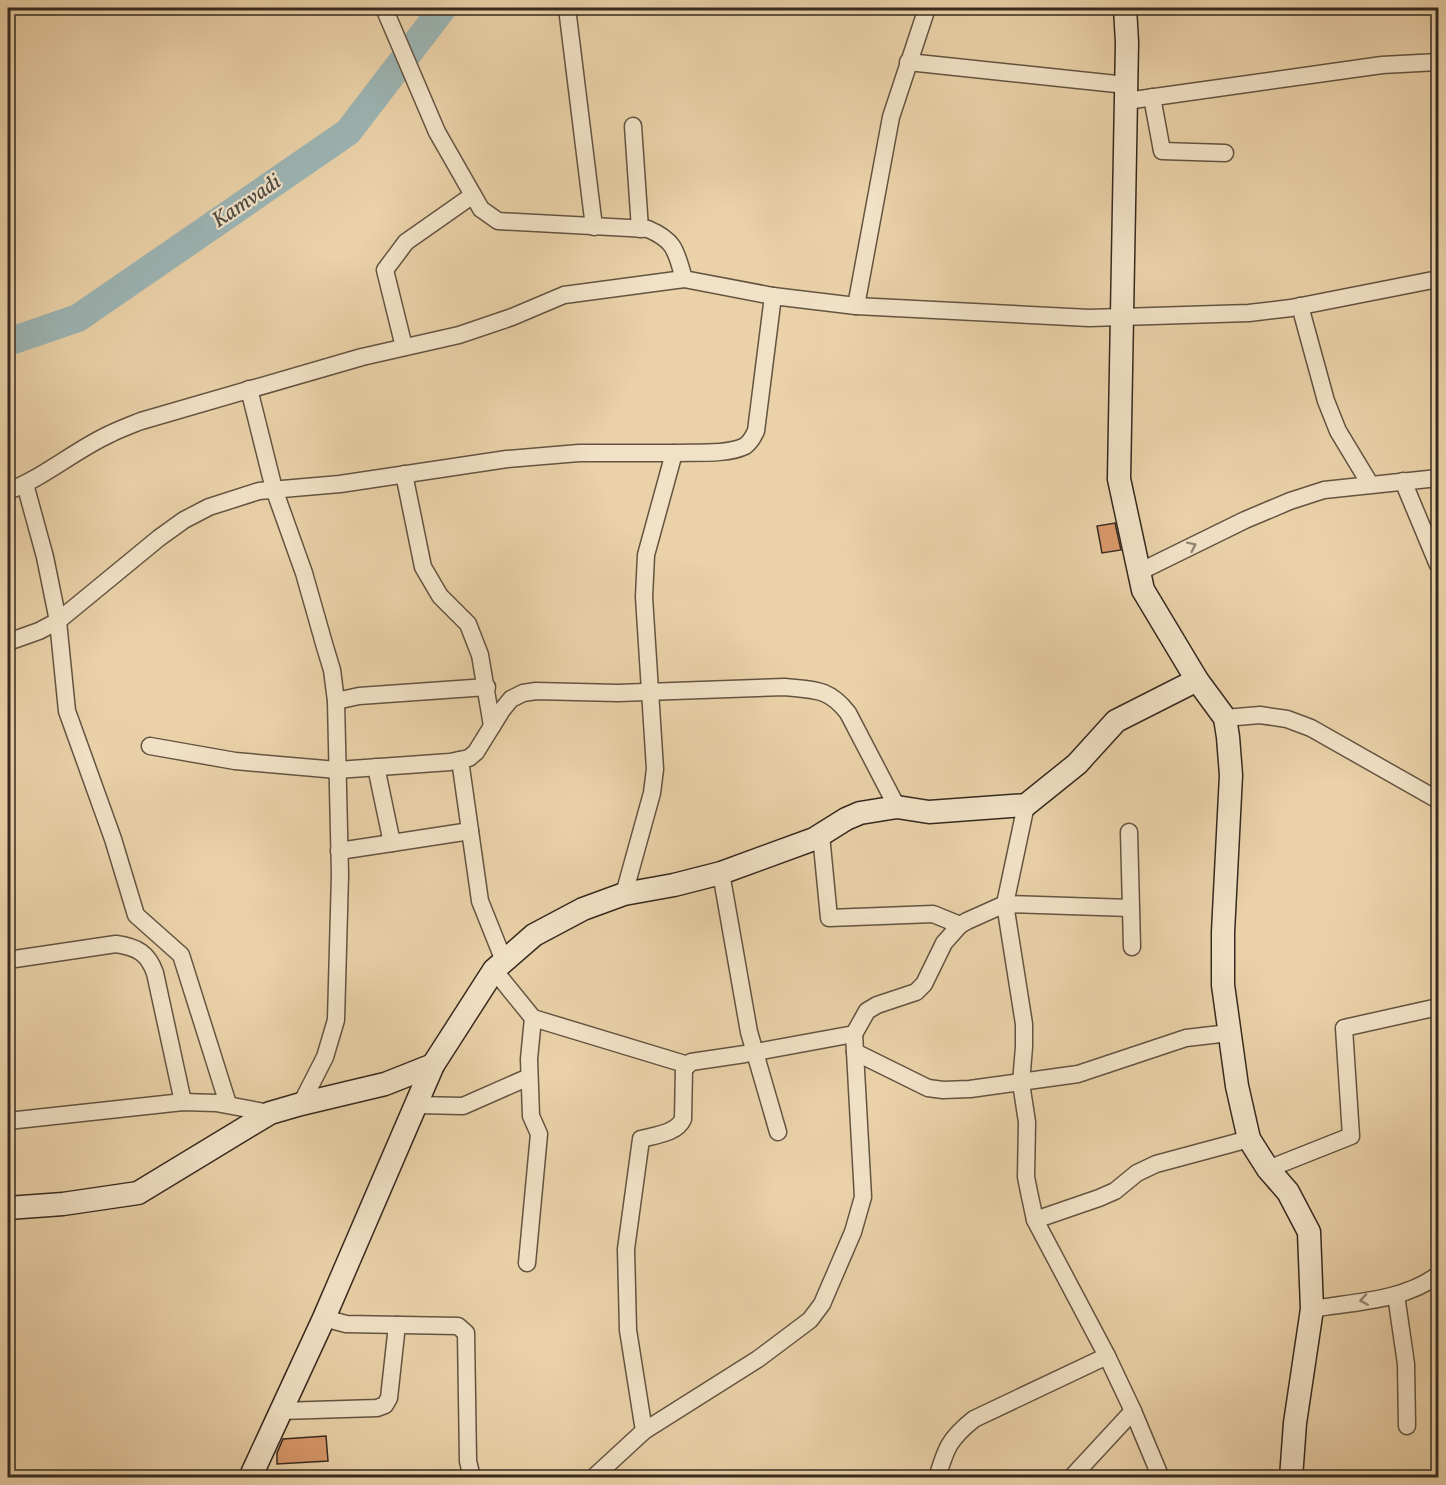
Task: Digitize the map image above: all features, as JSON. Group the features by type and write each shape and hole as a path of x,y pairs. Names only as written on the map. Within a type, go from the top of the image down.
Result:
{"street":[{"path":"384,8 437,132 481,209 498,221 648,229 659,234 674,246 684,279"},
{"path":"567,8 594,227"},
{"path":"856,306 891,117 927,8"},
{"path":"1125,8 1126,93 1119,478 1143,590 1197,680 1225,718 1231,775 1223,932 1224,985 1237,1086 1249,1139 1268,1169 1288,1192 1309,1232 1312,1309 1296,1423 1291,1478"},
{"path":"908,62 1152,97 1382,65 1438,62"},
{"path":"1152,97 1162,151 1225,153"},
{"path":"633,126 640,229"},
{"path":"404,347 385,270 406,242 473,195"},
{"path":"8,491 25,484 109,434 141,421 362,357 459,335 512,317 564,295 684,279 773,296 856,306 1089,318 1249,313 1300,306 1438,279"},
{"path":"8,642 58,621 184,520 219,504 259,491 340,484 507,459 579,453 674,453 733,450 746,445 752,440 756,431 773,296"},
{"path":"1300,306 1326,401 1338,430 1370,484"},
{"path":"249,389 274,489 304,573 326,647 336,701 339,851 336,1020 325,1057 301,1104"},
{"path":"624,894 652,793 654,777 644,597 646,555 674,453"},
{"path":"404,474 423,567 440,596 468,624 480,655 492,726"},
{"path":"1139,572 1245,520 1324,490 1438,478"},
{"path":"1403,481 1438,565"},
{"path":"25,484 45,557 58,621 67,711 113,839 136,915 181,955 228,1104"},
{"path":"250,1478 324,1318 433,1065 499,965 534,935 583,909 624,894 721,873 821,835 860,813 897,807 929,812 1026,805 1077,764 1116,722 1197,680"},
{"path":"336,701 359,696 487,687"},
{"path":"150,746 235,761 337,770 460,760 469,758 476,752 512,699 529,692 559,690 618,693 785,687 809,689 837,699 848,713 897,807"},
{"path":"1225,718 1260,715 1287,719 1311,728 1438,800"},
{"path":"460,760 480,901 499,965 533,1018 529,1059 531,1116 539,1134 527,1263"},
{"path":"376,767 392,843"},
{"path":"1026,805 1005,904 1024,1024 1021,1083 1027,1122 1026,1177 1035,1220 1107,1356 1161,1478"},
{"path":"339,851 470,831"},
{"path":"1129,831 1132,947"},
{"path":"821,835 829,918 933,914 960,925"},
{"path":"721,873 746,1016 778,1132"},
{"path":"593,1478 644,1431 758,1359 810,1320 822,1304 853,1232 863,1197 854,1034 867,1011 877,1005 916,992 924,984 944,943 960,925 1005,904 1130,908"},
{"path":"8,960 116,944 128,946 145,954 155,973 183,1102"},
{"path":"1268,1169 1351,1136 1344,1028 1438,1007"},
{"path":"533,1018 688,1065"},
{"path":"644,1431 628,1330 626,1249 642,1139 672,1131 680,1125 683,1119 684,1069 691,1062 854,1034"},
{"path":"855,1053 914,1082 935,1089 970,1089 1078,1074 1186,1038 1229,1034"},
{"path":"8,1208 63,1204 138,1193 270,1113 385,1084 433,1065"},
{"path":"416,1105 463,1106 529,1077"},
{"path":"8,1121 183,1102 228,1104 270,1113"},
{"path":"1035,1220 1115,1191 1137,1173 1156,1164 1249,1139"},
{"path":"1312,1309 1396,1295 1429,1282 1438,1275"},
{"path":"1396,1295 1406,1364 1407,1426"},
{"path":"324,1318 346,1323 458,1326 466,1333 468,1461 472,1478"},
{"path":"281,1411 386,1406 389,1398 397,1325"},
{"path":"937,1478 946,1448 957,1433 974,1419 1107,1356"},
{"path":"1071,1478 1133,1411"}],"building":[{"path":"1115,523 1121,550 1102,553 1097,526"},
{"path":"326,1436 328,1461 277,1464 277,1453 283,1439"}],"waterway":[{"name":"Kamvadi","path":"8,342 78,318 348,132 443,8"}]}
